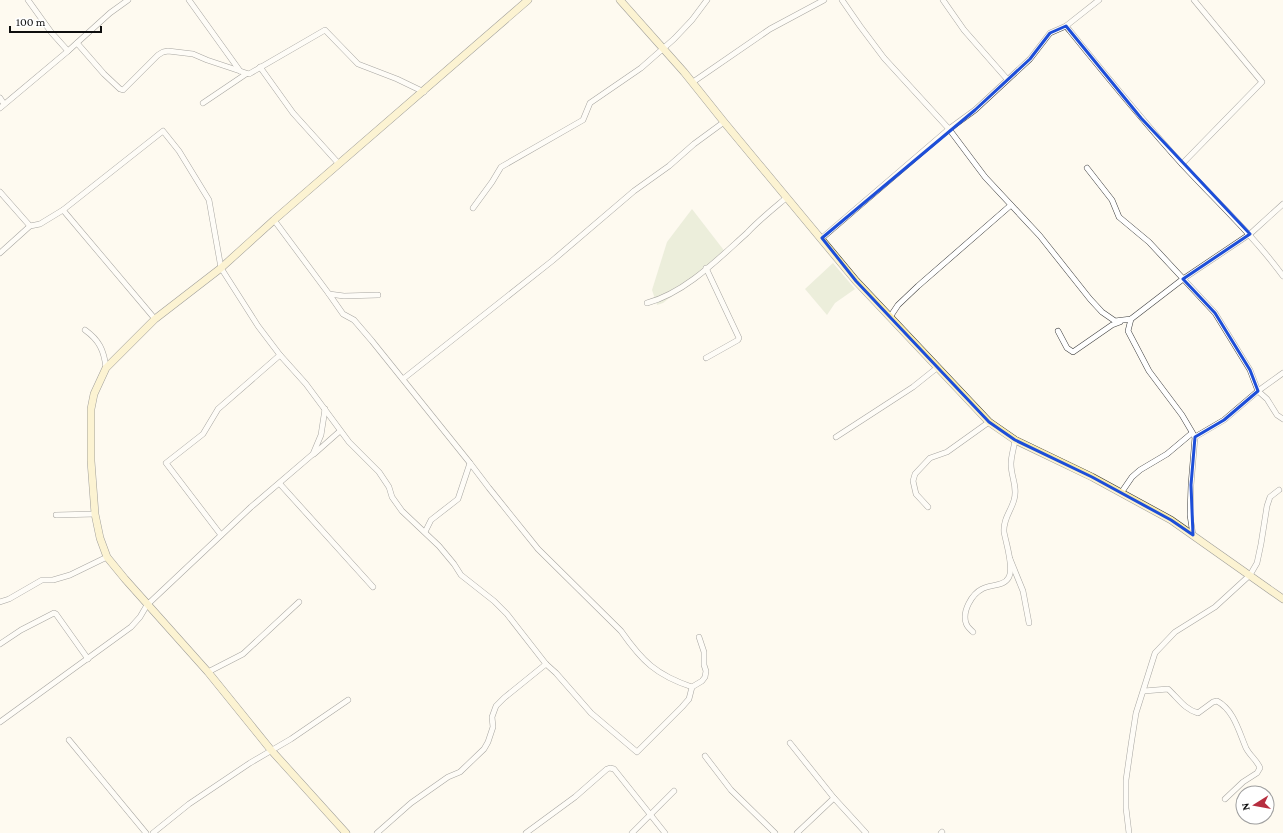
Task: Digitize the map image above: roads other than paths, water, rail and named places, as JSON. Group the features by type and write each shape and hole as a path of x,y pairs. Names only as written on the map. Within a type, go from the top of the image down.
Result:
{"main road":[{"path":"346,833 271,750 208,672 147,605 107,557 100,538 95,514 91,461 91,409 94,394 106,368 155,319 221,268 274,220 424,92 528,0"},
{"path":"620,0 692,82 786,198 822,238 856,281 989,422 1015,440 1072,467 1171,520 1283,599"}],"street":[{"path":"28,0 51,32 68,50"},
{"path":"0,98 2,106 110,13 128,0"},
{"path":"189,0 240,70"},
{"path":"473,208 501,168 583,120 590,103 641,68 663,49 692,20 707,0"},
{"path":"692,82 770,29 824,0"},
{"path":"842,0 884,58 949,129 985,177 1040,236 1090,299 1102,312 1115,321 1131,319"},
{"path":"942,0 964,30 1007,79"},
{"path":"822,238 949,129 975,110 1007,79 1030,60 1050,33 1066,26 1099,0"},
{"path":"1182,164 1262,82 1194,0"},
{"path":"1066,26 1141,118 1182,164 1250,234 1283,276"},
{"path":"203,103 246,74 325,30 358,64 397,79 424,92"},
{"path":"76,43 120,90 126,88 158,55 163,52 193,54 240,70 246,74"},
{"path":"260,67 294,113 339,164"},
{"path":"403,379 547,265 634,191 669,166 694,144 724,122"},
{"path":"0,253 30,226 40,224 63,210 163,131 179,151 209,200 221,268 258,326 280,355 325,409 340,431 379,472 389,488 392,497 402,511 426,532 454,564 460,575 494,601 507,614 546,664 556,673 591,713 637,752 682,707 688,699 692,687 702,681 705,677 706,671 704,665 704,652 699,637"},
{"path":"1087,168 1112,200 1119,217 1149,242 1215,313 1250,370 1258,391 1267,399 1277,415 1283,419"},
{"path":"0,192 30,226"},
{"path":"647,303 674,293 726,252 786,198"},
{"path":"1058,331 1067,348 1073,352 1112,325 1131,319 1183,279 1250,234 1283,204"},
{"path":"890,317 898,305 918,286 1011,205"},
{"path":"63,210 155,319"},
{"path":"274,220 343,314 354,320 403,379 538,549 621,631 647,664 664,675 692,687"},
{"path":"706,268 739,338 706,358"},
{"path":"329,294 360,296 378,295"},
{"path":"1131,319 1128,331 1149,371 1182,415 1194,435 1190,515 1192,535"},
{"path":"85,330 97,340 103,354 106,368"},
{"path":"220,535 166,463 203,434 218,409 280,355"},
{"path":"836,437 913,387 938,367"},
{"path":"1121,493 1132,477 1140,470 1167,454 1194,435 1224,420 1258,391 1283,373"},
{"path":"313,454 321,435 325,409"},
{"path":"928,507 916,494 913,481 915,474 930,458 947,452 989,422"},
{"path":"0,722 131,627 140,617 147,605 220,535 340,431"},
{"path":"1015,440 1011,464 1016,483 1016,493 1014,501 1004,521 1004,531 1010,558 1023,591 1029,623"},
{"path":"426,532 431,520 458,499 470,462"},
{"path":"280,484 373,587"},
{"path":"1129,833 1126,808 1126,780 1136,713 1155,653 1175,632 1215,606 1250,575 1257,563 1270,496 1279,490"},
{"path":"56,515 95,514"},
{"path":"0,602 42,580 53,580 70,575 107,557"},
{"path":"973,632 965,622 968,604 978,591 1004,582 1010,576 1010,558"},
{"path":"208,672 243,654 299,602"},
{"path":"0,644 21,630 54,613 88,659"},
{"path":"377,833 411,803 448,777 460,772 484,749 493,728 492,717 496,706 546,664"},
{"path":"1144,691 1168,689 1190,711 1198,713 1213,702 1217,701 1221,703 1228,711 1243,738 1247,749 1258,762 1260,768 1257,773 1243,782 1225,799"},
{"path":"153,833 189,804 271,750 291,739 348,700"},
{"path":"69,740 146,833"},
{"path":"790,743 834,798 866,833"},
{"path":"705,756 731,790 775,833"},
{"path":"526,833 575,798 610,768 614,769 665,833"},
{"path":"632,833 674,791"},
{"path":"797,833 834,798"}]}
